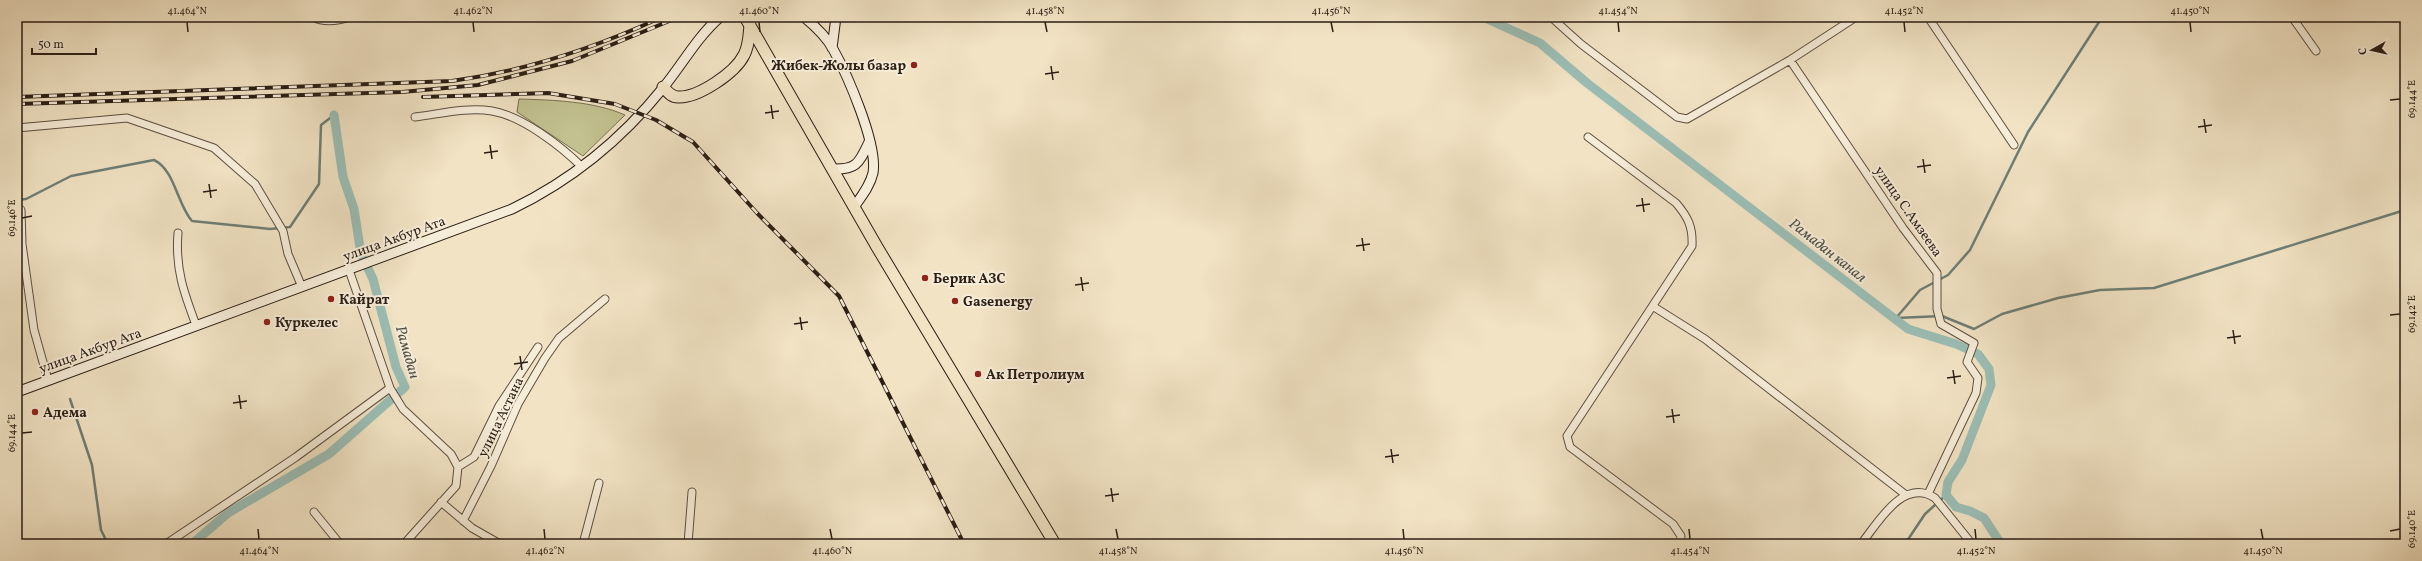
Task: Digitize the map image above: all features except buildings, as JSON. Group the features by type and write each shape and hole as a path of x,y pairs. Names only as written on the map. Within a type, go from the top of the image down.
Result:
{"highway":[{"path":"663,87 670,95 678,97 697,92 717,81 732,70 745,54 748,22"},
{"path":"748,22 854,207 1055,544"}],"main road":[{"name":"улица Акбур Ата","path":"17,392 512,209 538,197 582,167 641,114 720,17"},
{"path":"804,17 816,27 832,48 854,92 873,155 873,173 868,185 854,207"},
{"path":"832,48 836,17"},
{"path":"832,169 847,169 857,164 869,142"}],"street":[{"path":"313,17 320,20 350,17"},
{"path":"1551,17 1581,44 1677,117 1687,119 1790,60 1856,17"},
{"path":"1928,17 2014,145"},
{"path":"2292,17 2316,51"},
{"name":"улица С.Амзеева","path":"1790,60 1903,228 1937,273 1937,309 1941,324 1974,343 1967,362 1978,378 1976,393 1928,494"},
{"path":"416,117 466,110 492,111 521,122 566,151 582,167"},
{"path":"17,128 127,118 214,148 255,184 283,231 288,254 302,287"},
{"path":"1588,137 1676,203 1687,217 1693,232 1692,246 1654,306 1567,436 1570,447 1674,524 1680,536 1680,544"},
{"path":"21,210 22,244 34,330 48,380"},
{"path":"178,233 176,253 180,282 196,326"},
{"name":"улица Астана","path":"349,270 390,388 403,409 451,454 458,467 456,486 404,544"},
{"name":"улица Астана","path":"463,521 491,466 518,404 545,358 559,338 605,299"},
{"path":"1654,306 1705,340 1906,495"},
{"name":"улица Астана","path":"458,467 474,457 499,406 538,347"},
{"path":"166,544 296,457 390,388"},
{"path":"583,544 599,483"},
{"path":"688,544 692,492"},
{"path":"1861,544 1891,507 1906,495 1912,493 1928,494 1934,498 1972,544"},
{"path":"442,502 463,521 500,544"},
{"path":"314,512 340,544"}],"shaded area":[{"path":"519,99 573,102 613,110 625,115 583,156 517,112"}],"waterway":[{"name":"Рамадан канал","path":"1483,17 1540,43 1587,83 1908,329 1956,344 1978,354 1989,369 1991,385 1962,460 1948,482 1946,495 1956,507 1970,511 1984,518 2001,544"},
{"path":"1896,318 1920,290 1948,275 1970,250 2028,132 2099,22 2105,17"},
{"path":"17,200 26,199 71,176 154,160 167,171 183,206 192,221 270,229 290,227 319,184 321,125 334,115"},
{"name":"Рамадан","path":"192,544 228,513 329,454 405,387 396,367 373,279 361,254 354,209 343,177 334,115"},
{"path":"1896,318 1942,316 1974,329 2002,314 2058,298 2100,290 2154,288 2405,210"},
{"path":"70,399 92,465 101,530 108,544"},
{"path":"1905,544 1925,514 1946,495"}],"railway":[{"path":"17,97 452,81 479,77 533,65 611,39 662,17"},
{"path":"17,104 402,92 478,85 572,61 679,17"},
{"path":"423,97 548,93 615,104 656,120 693,142 757,213 839,296 964,544"}],"place":[{"name":"Жибек-Жолы базар","path":"914,65"},
{"name":"Берик АЗС","path":"925,278"},
{"name":"Кайрат","path":"331,299"},
{"name":"Gasenergy","path":"955,301"},
{"name":"Куркелес","path":"267,322"},
{"name":"Ак Петролиум","path":"978,374"},
{"name":"Адема","path":"35,412"}]}
